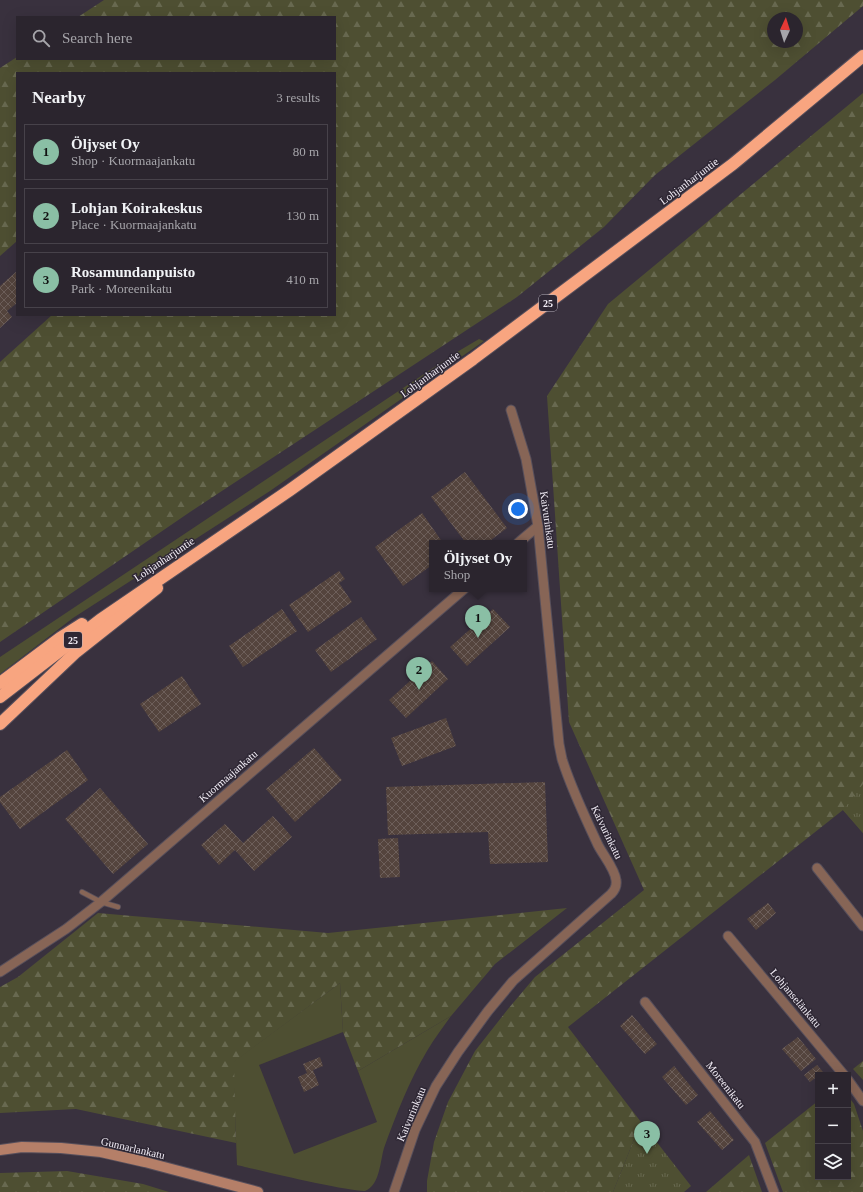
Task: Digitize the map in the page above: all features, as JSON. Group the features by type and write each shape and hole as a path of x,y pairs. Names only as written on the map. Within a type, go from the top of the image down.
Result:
{"highway":[{"name":"Lohjanharjuntie","path":"0,697 67,644 354,445 480,355 733,164 863,56"},
{"path":"0,724 76,652 131,610 222,536"},
{"path":"0,683 60,638 149,586"}],"street":[{"name":"Kaivurinkatu","path":"394,1192 415,1130 436,1086 458,1052 488,1011 513,981 611,894 616,886 614,874 598,846 562,759 559,744 538,526 526,459 511,410"},
{"path":"522,540 538,526"},
{"name":"Kuormaajankatu","path":"0,972 66,929 101,902 461,592"},
{"path":"818,868 863,926"},
{"name":"Lohjanselänkatu","path":"728,936 841,1072"},
{"name":"Moreenikatu","path":"645,1002 755,1142 774,1192"},
{"path":"851,1084 863,1101"},
{"name":"Gunnarlankatu","path":"0,1150 22,1147 101,1152 258,1192"}],"lane":[{"path":"82,892 101,902 118,907"}],"green space":[{"path":"104,0 863,0 863,6 775,80 655,175 604,227 517,297 190,512 0,642 0,362 51,316 336,316 336,72 16,72 16,242 0,256 0,68 16,58 16,60 336,60 336,16 80,16"},
{"path":"863,93 863,833 843,810 568,1027 641,1122 613,1192 427,1192 427,1181 434,1142 448,1102 475,1051 535,977 644,890 569,722 547,396 608,304"},
{"path":"479,339 484,341 270,491 73,618 0,674 0,657 457,352"},
{"path":"863,784 863,833 843,810"},
{"path":"567,908 495,964 451,1016 358,1071 343,1032 340,983 234,1062 236,1143 76,1109 0,1113 0,987 18,977 98,913 328,933"},
{"path":"340,983 343,1032 259,1065 294,1154 377,1122 358,1071 451,1016 420,1062 414,1074 384,1148 377,1178 374,1184 365,1191 323,1185 237,1165 233,1062"},
{"path":"863,1061 863,1080 853,1069"},
{"path":"851,1100 854,1104 863,1131 863,1192 783,1192 765,1143 815,1103 815,1180 851,1180"},
{"path":"641,1122 691,1186 684,1192 613,1192"},
{"path":"749,1155 762,1192 706,1192"},
{"path":"67,1171 143,1184 169,1192 0,1192 0,1173"}],"building":[{"path":"16,272 16,304 7,311 12,317 0,328 0,286"},
{"path":"465,472 507,528 491,540 464,540 431,497"},
{"path":"422,513 441,540 429,540 429,567 403,586 375,547"},
{"path":"339,571 345,579 339,583 352,602 308,632 289,605"},
{"path":"282,609 297,631 243,667 229,646"},
{"path":"493,609 510,627 467,666 450,647"},
{"path":"361,617 377,639 331,672 315,650"},
{"path":"432,661 448,679 406,718 389,700"},
{"path":"182,676 201,704 159,732 140,704"},
{"path":"446,718 456,746 402,766 391,738"},
{"path":"314,748 342,780 295,822 266,789"},
{"path":"67,750 88,780 20,829 0,802 0,797"},
{"path":"545,782 548,862 490,864 488,832 388,835 386,787"},
{"path":"100,788 148,844 113,874 65,819"},
{"path":"273,816 292,837 254,871 235,850 219,865 201,845 225,824 243,843"},
{"path":"398,838 400,877 380,878 378,839"},
{"path":"768,903 776,913 756,930 747,919"},
{"path":"632,1015 657,1044 645,1054 620,1026"},
{"path":"798,1037 816,1059 801,1071 782,1049"},
{"path":"320,1057 323,1066 313,1070 319,1085 304,1092 298,1077 307,1073 303,1064"},
{"path":"817,1065 823,1072 815,1072 815,1078 810,1082 804,1075"},
{"path":"674,1066 698,1095 686,1105 662,1077"},
{"path":"710,1111 734,1140 722,1150 697,1122"}],"place":[{"name":"Öljyset Oy","path":"478,638"},
{"name":"Lohjan Koirakeskus","path":"419,690"},
{"name":"Rosamundanpuisto","path":"647,1154"}]}
